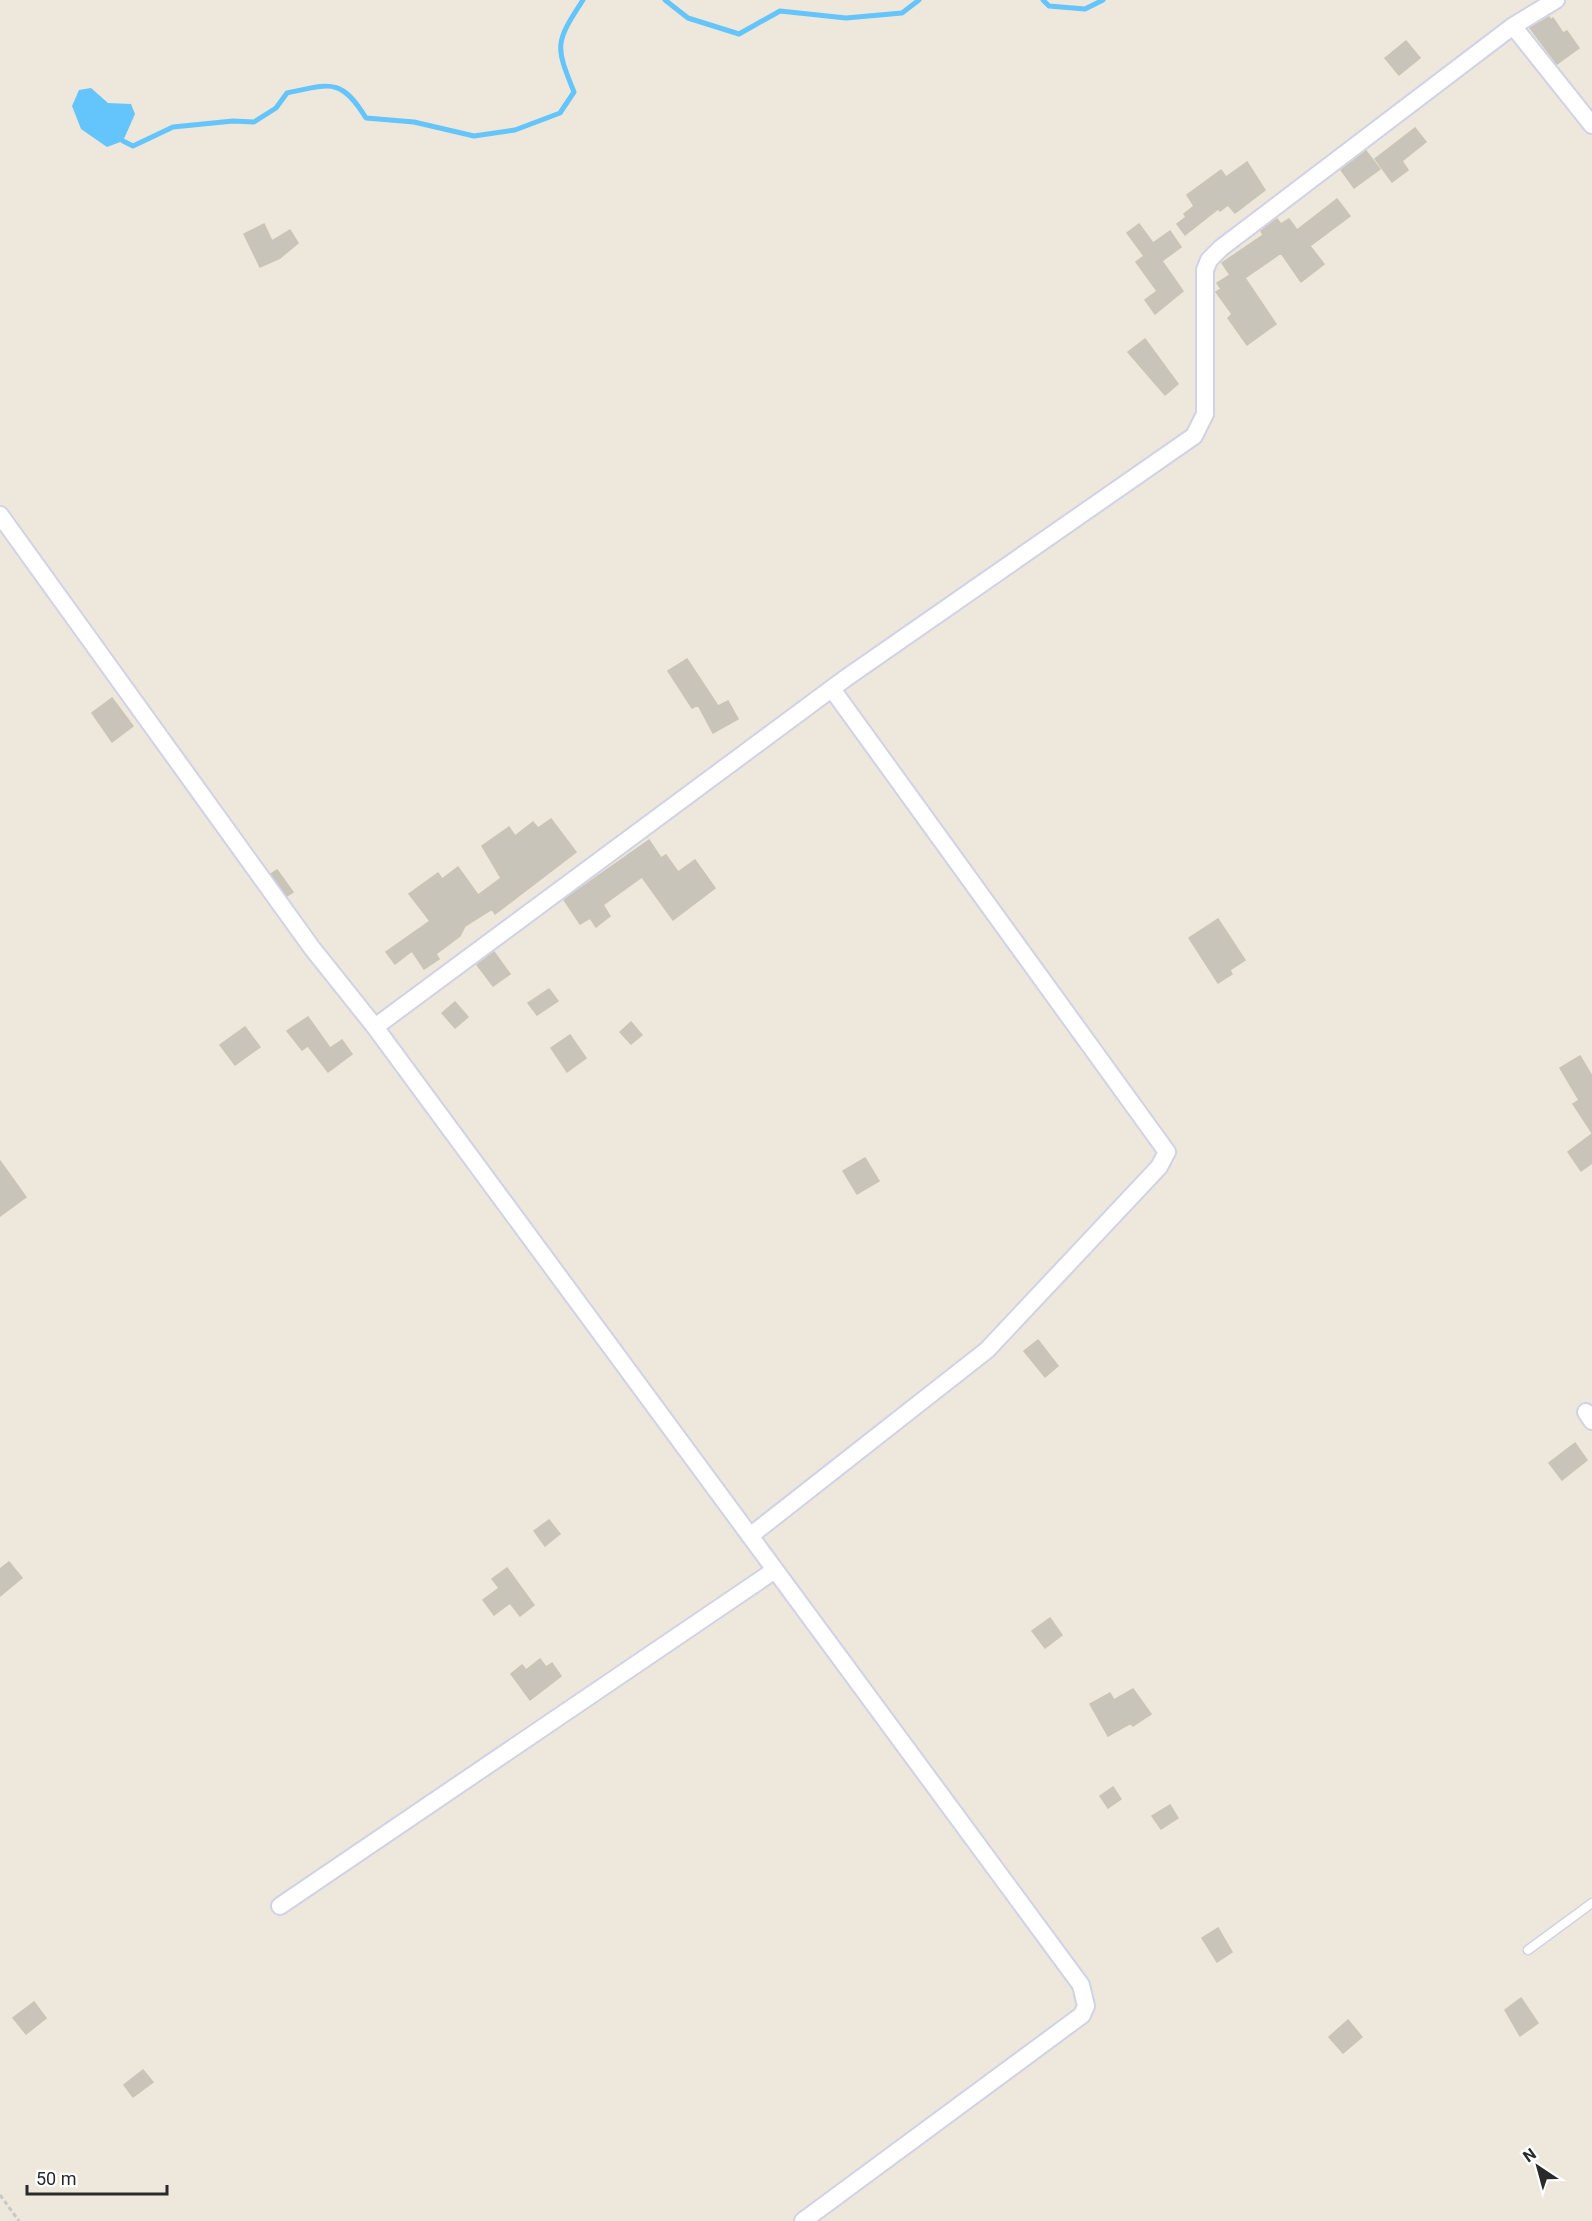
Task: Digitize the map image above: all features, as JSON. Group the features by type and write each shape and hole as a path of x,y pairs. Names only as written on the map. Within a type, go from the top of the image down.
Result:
{"street":[{"path":"375,1027 832,688 1194,436 1205,414 1205,270 1209,260 1221,248 1513,27 1556,0"},
{"path":"1513,27 1592,125"},
{"path":"0,515 312,948 375,1027 1081,1985 1086,2006 1082,2015 803,2221"},
{"path":"750,1536 987,1350 1159,1167 1167,1152 832,688"},
{"path":"280,1906 775,1570"}],"lane":[{"path":"1528,1950 1592,1903"}],"path":[{"path":"0,2195 19,2221"}],"water":[{"path":"91,88 108,103 131,104 135,114 123,141 107,147 81,129 72,106 79,90"}],"building":[{"path":"1549,17 1551,20 1553,18 1563,33 1567,31 1579,48 1557,64 1530,28"},
{"path":"1406,41 1420,58 1399,75 1385,58"},
{"path":"1415,128 1426,142 1402,161 1408,170 1392,182 1375,159"},
{"path":"1366,151 1380,169 1354,188 1341,170"},
{"path":"1247,162 1265,190 1235,213 1228,205 1220,211 1218,209 1185,235 1177,224 1194,206 1187,195 1221,170 1226,177"},
{"path":"1337,199 1350,216 1310,246 1324,264 1301,282 1281,253 1245,278 1276,324 1247,345 1228,318 1232,314 1216,292 1221,289 1217,283 1230,275 1222,263 1263,235 1261,231 1277,219 1281,224 1289,219 1297,230"},
{"path":"264,224 272,241 290,230 298,243 280,258 260,267 244,234"},
{"path":"1139,224 1153,243 1170,231 1181,247 1162,261 1183,291 1155,314 1145,300 1157,291 1136,262 1144,256 1127,233"},
{"path":"1145,339 1178,384 1165,395 1128,352"},
{"path":"687,659 718,706 728,701 738,719 713,733 698,705 692,708 668,671"},
{"path":"112,698 133,726 112,742 92,713"},
{"path":"551,819 576,852 495,914 492,909 465,926 460,936 436,954 439,959 424,969 412,951 395,964 386,952 430,921 409,894 438,873 442,879 458,867 478,895 501,878 482,846 509,827 515,836 533,822 538,828"},
{"path":"649,840 661,858 666,855 678,872 695,860 715,888 673,920 642,877 603,905 610,916 596,927 590,918 580,924 564,900"},
{"path":"277,870 293,892 287,896 271,874"},
{"path":"1218,919 1245,960 1230,970 1232,974 1218,983 1189,938"},
{"path":"494,952 510,974 493,986 477,965"},
{"path":"549,989 558,1001 537,1015 528,1003"},
{"path":"455,1002 468,1017 455,1028 442,1013"},
{"path":"308,1017 330,1048 342,1040 352,1054 328,1072 308,1046 302,1050 287,1031"},
{"path":"631,1022 642,1035 631,1044 620,1032"},
{"path":"245,1027 260,1047 235,1065 220,1045"},
{"path":"570,1035 586,1058 567,1072 551,1048"},
{"path":"1580,1056 1592,1076 1592,1133 1573,1104 1579,1100 1560,1068"},
{"path":"1592,1134 1592,1163 1581,1171 1568,1152"},
{"path":"865,1158 879,1181 857,1194 843,1171"},
{"path":"0,1161 26,1197 0,1216"},
{"path":"1038,1340 1058,1366 1045,1377 1024,1351"},
{"path":"1575,1443 1587,1460 1562,1480 1549,1463"},
{"path":"549,1520 560,1534 545,1546 534,1531"},
{"path":"9,1562 22,1578 0,1596 0,1569"},
{"path":"507,1568 534,1605 520,1616 510,1603 494,1615 483,1600 499,1588 492,1579"},
{"path":"1050,1618 1062,1635 1045,1648 1032,1631"},
{"path":"540,1659 546,1667 552,1663 561,1676 530,1700 511,1674 522,1665 526,1670"},
{"path":"1133,1689 1151,1714 1133,1726 1131,1723 1108,1736 1090,1704 1110,1693 1114,1700"},
{"path":"1113,1787 1121,1799 1108,1808 1100,1796"},
{"path":"1170,1805 1178,1818 1161,1829 1152,1816"},
{"path":"1218,1928 1232,1952 1217,1962 1202,1938"},
{"path":"1521,1998 1538,2023 1520,2036 1505,2010"},
{"path":"34,2002 46,2018 26,2034 13,2018"},
{"path":"1348,2020 1362,2037 1343,2053 1329,2037"},
{"path":"143,2070 153,2082 133,2097 124,2085"}],"waterway":[{"path":"123,141 133,146 173,127 233,121 254,122 276,108 287,93 324,86 341,90 349,96 366,118 414,122 474,136 515,130 560,113 574,92 563,64 561,44 567,26 583,0"},
{"path":"665,0 688,18 739,34 780,11 846,18 902,13 919,0"},
{"path":"1043,0 1049,6 1085,9 1103,0"}]}
